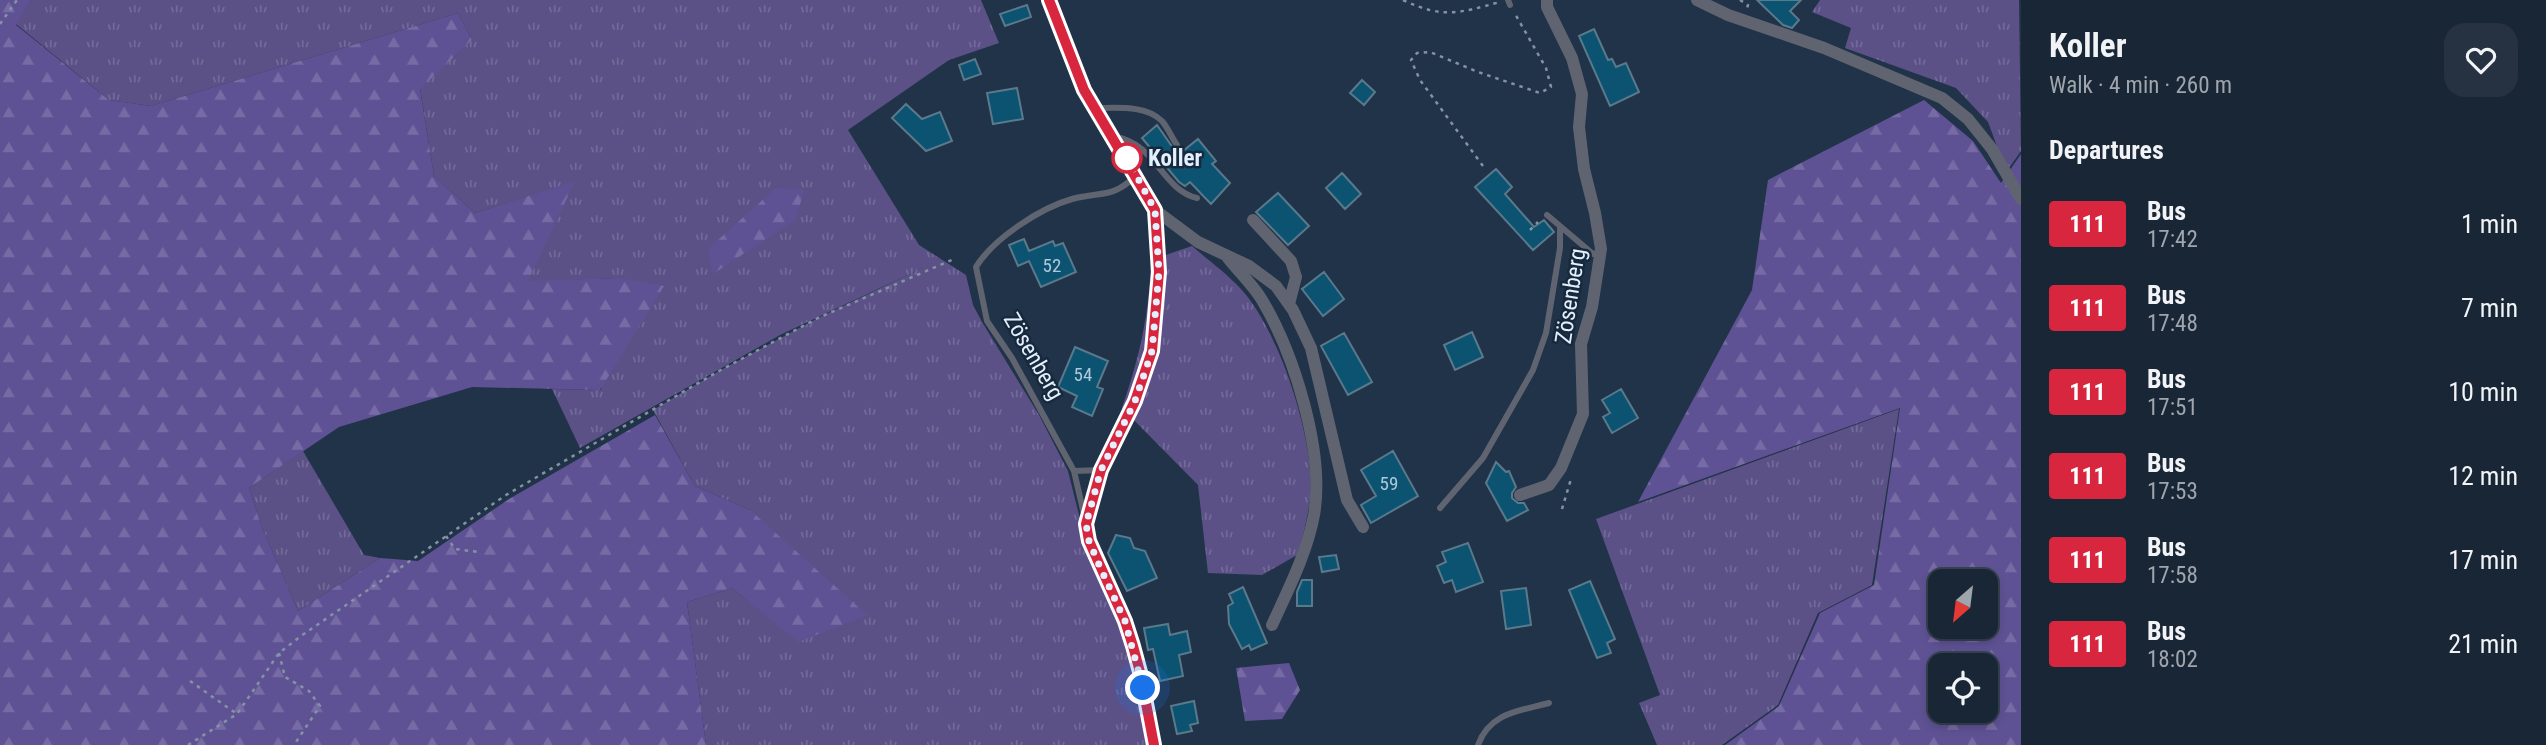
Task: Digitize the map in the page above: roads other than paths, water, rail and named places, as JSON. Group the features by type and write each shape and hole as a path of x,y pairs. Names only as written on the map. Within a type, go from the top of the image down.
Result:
{"street":[{"path":"1049,0 1084,90 1137,175 1155,210 1159,272 1152,351 1135,401 1101,470 1086,524"},
{"name":"Zösenberg","path":"1520,495 1549,485 1561,468 1583,414 1581,344 1592,307 1600,252 1599,232 1584,169 1580,138 1582,94 1572,58 1547,7 1547,0"},
{"path":"1697,0 1728,15 1824,48 1942,98 1968,119 1992,149 2021,199"},
{"path":"1155,210 1198,243 1249,266 1276,286 1289,304 1311,348 1347,500 1363,527"},
{"path":"1252,220 1291,261 1296,277 1289,304"},
{"path":"1226,255 1261,299 1292,360 1315,466 1314,514 1303,553 1272,625"},
{"name":"Zösenberg","path":"1086,524 1089,541 1125,621 1133,646 1154,745"}],"lane":[{"path":"1095,108 1124,108 1149,112 1161,121 1177,145"},
{"path":"1113,136 1128,139 1145,150 1184,195 1197,198"},
{"name":"Zösenberg","path":"1086,524 1074,471 1012,358 987,321 976,267 982,256 1007,234 1046,211 1072,199 1116,192 1137,175"},
{"name":"Zösenberg","path":"1440,508 1483,458 1533,370 1546,333 1560,248 1560,226 1546,215"},
{"path":"1560,226 1593,254 1600,252"},
{"path":"1074,471 1101,470"},
{"path":"1478,745 1488,727 1504,714 1549,703"}],"place":[{"name":"Koller","path":"1127,158"}]}
